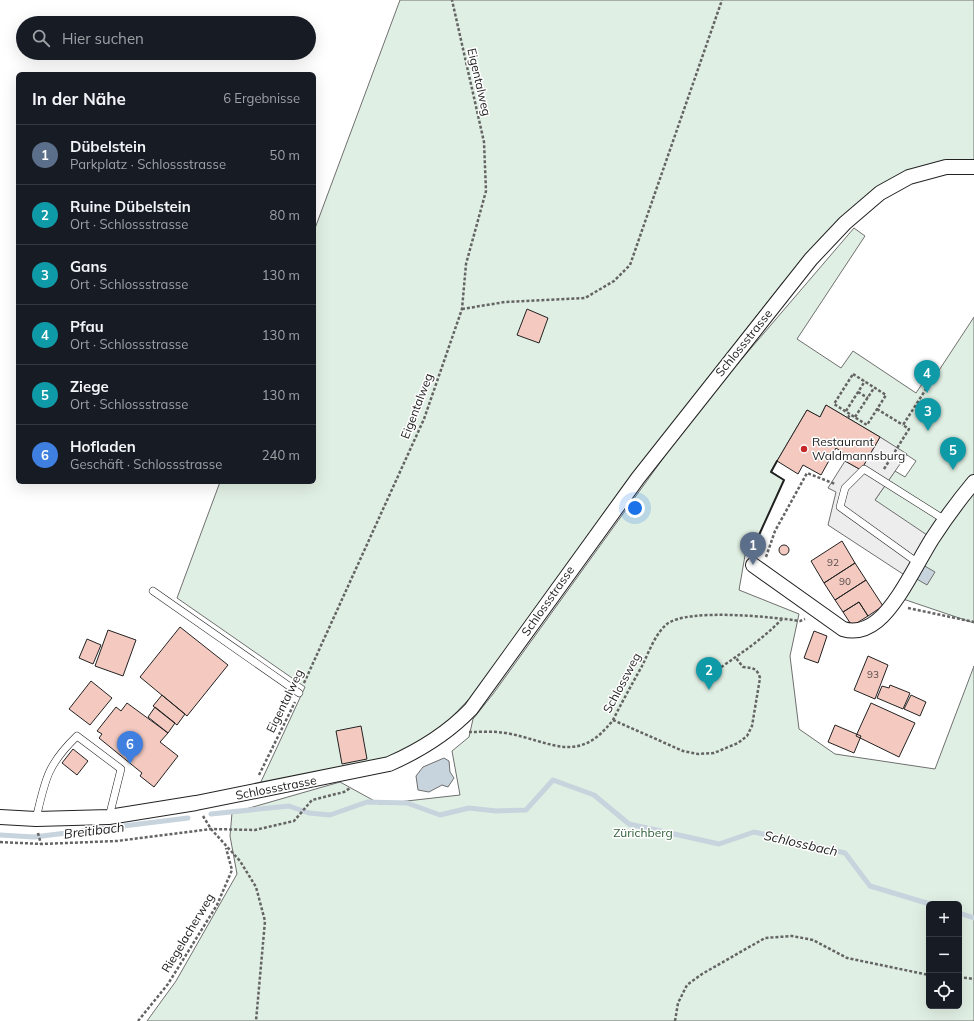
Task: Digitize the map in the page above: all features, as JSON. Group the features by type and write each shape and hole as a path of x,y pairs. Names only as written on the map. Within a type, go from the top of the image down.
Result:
{"street":[{"name":"Schlossstrasse","path":"0,817 109,817 196,803 389,764 434,742 456,725 471,709 638,478 811,259 845,223 880,193 909,176 946,167 974,167"},
{"path":"758,568 843,629 853,632 861,630 878,621 893,603 945,520 974,482"}],"lane":[{"path":"918,563 840,507 845,488 864,469 945,520"},
{"path":"153,591 299,693"},
{"path":"36,818 46,778 60,753 77,736 121,769 109,817"}],"path":[{"name":"Eigentalweg","path":"250,793 299,693 424,419 462,309 466,264 486,191 484,142 452,0"},
{"path":"462,309 505,302 585,298 614,282 630,265 722,0"},
{"path":"853,374 874,388 886,395 867,425 834,404 853,374"},
{"path":"846,411 865,381"},
{"path":"856,417 874,388"},
{"path":"903,425 926,389"},
{"path":"858,392 868,398"},
{"path":"877,409 909,429 878,478"},
{"path":"848,418 850,414"},
{"path":"758,568 775,531 807,473 845,488"},
{"path":"893,603 901,607 974,622"},
{"name":"Schlossweg","path":"456,725 469,732 505,732 559,746 575,747 593,742 605,731 613,720 657,635 668,623 676,619 705,616 782,618 800,621"},
{"path":"717,670 736,658 772,630 782,618"},
{"path":"613,720 683,751 698,754 714,753 738,742 747,736 752,726 760,678 758,671 754,668 743,667 736,658"},
{"path":"196,803 211,829 240,861 256,886 265,921 256,1021"},
{"path":"0,842 41,844 117,841 211,829 255,830 294,821 309,803"},
{"path":"38,833 41,844"},
{"name":"Riegelacherweg","path":"138,1021 168,984 217,905 232,870 226,846"},
{"path":"675,1021 678,1003 687,985 702,974 765,938 792,936 814,940 847,958 926,974"},
{"path":"962,977 974,979"}],"green space":[{"path":"400,0 974,0 974,167 909,177 845,223 784,281 624,485 472,696 450,719 421,742 382,761 259,786 305,687 177,598 219,484 316,484 316,226"},
{"name":"Zürichberg","path":"854,228 865,236 797,339 841,368 853,351 916,393 924,381 930,384 974,317 974,623 900,598 918,563 875,500 895,471 905,477 916,461 880,437 826,405 820,417 807,410 771,471 784,480 754,546 747,544 739,590 799,614 790,656 799,729 835,754 935,769 974,666 974,1021 147,1021 176,981 237,874 230,836 232,813 340,782 380,804 460,795 452,751 469,737 473,719 493,694 698,410"}],"shaded area":[{"path":"880,437 907,454 875,500 933,539 909,578 828,525 836,492 828,488 845,461 861,470"},
{"path":"923,565 935,572 927,585 915,578"},
{"path":"444,758 449,761 450,772 454,778 448,787 442,785 429,792 418,790 416,776 423,767"}],"building":[{"path":"527,309 548,318 539,343 517,335"},
{"path":"826,405 880,437 861,470 845,461 848,456 836,448 821,475 803,465 798,474 777,461 807,410 820,417"},
{"path":"842,541 855,563 824,583 811,561"},
{"path":"782,545 786,545 788,546 788,554 782,555 779,552 779,548"},
{"path":"855,563 866,580 835,600 824,583"},
{"path":"866,580 883,606 868,616 859,602 843,612 835,600"},
{"path":"859,602 868,616 852,626 843,612"},
{"path":"180,627 228,665 187,716 140,677"},
{"path":"108,630 136,640 123,676 95,666"},
{"path":"814,631 827,636 818,663 804,658"},
{"path":"87,639 101,645 93,664 79,658"},
{"path":"868,656 888,665 875,699 854,690"},
{"path":"91,681 112,698 90,725 69,709"},
{"path":"890,685 910,693 903,709 877,698 882,686 889,688"},
{"path":"162,695 185,714 177,725 153,706"},
{"path":"911,695 926,702 920,716 904,709"},
{"path":"127,703 168,733 160,742 178,756 154,787 140,776 142,773 99,738 102,734 97,731 116,707 121,711"},
{"path":"871,703 915,723 899,757 856,736"},
{"path":"155,707 175,723 168,733 148,717"},
{"path":"835,725 861,736 854,753 828,742"},
{"path":"361,726 367,759 342,764 336,731"},
{"path":"73,749 88,761 77,775 62,763"}],"waterway":[{"name":"Schlossbach","path":"211,814 289,806 309,813 330,815 367,802 407,803 440,815 469,808 496,811 526,810 553,780 594,795 629,824 719,844 754,832 845,853 870,886 926,903"},
{"name":"Breitibach","path":"0,835 34,837 188,818"},
{"name":"Schlossbach","path":"962,914 974,918"}],"wall":[{"path":"754,546 784,480 771,472 777,461"}],"place":[{"name":"Pfau","path":"927,393"},
{"name":"Gans","path":"928,431"},
{"name":"Restaurant Waldmannsburg","path":"804,449"},
{"name":"Ziege","path":"953,470"},
{"name":"Dübelstein","path":"753,565"},
{"name":"Ruine Dübelstein","path":"709,690"},
{"name":"Hofladen","path":"130,764"}]}
